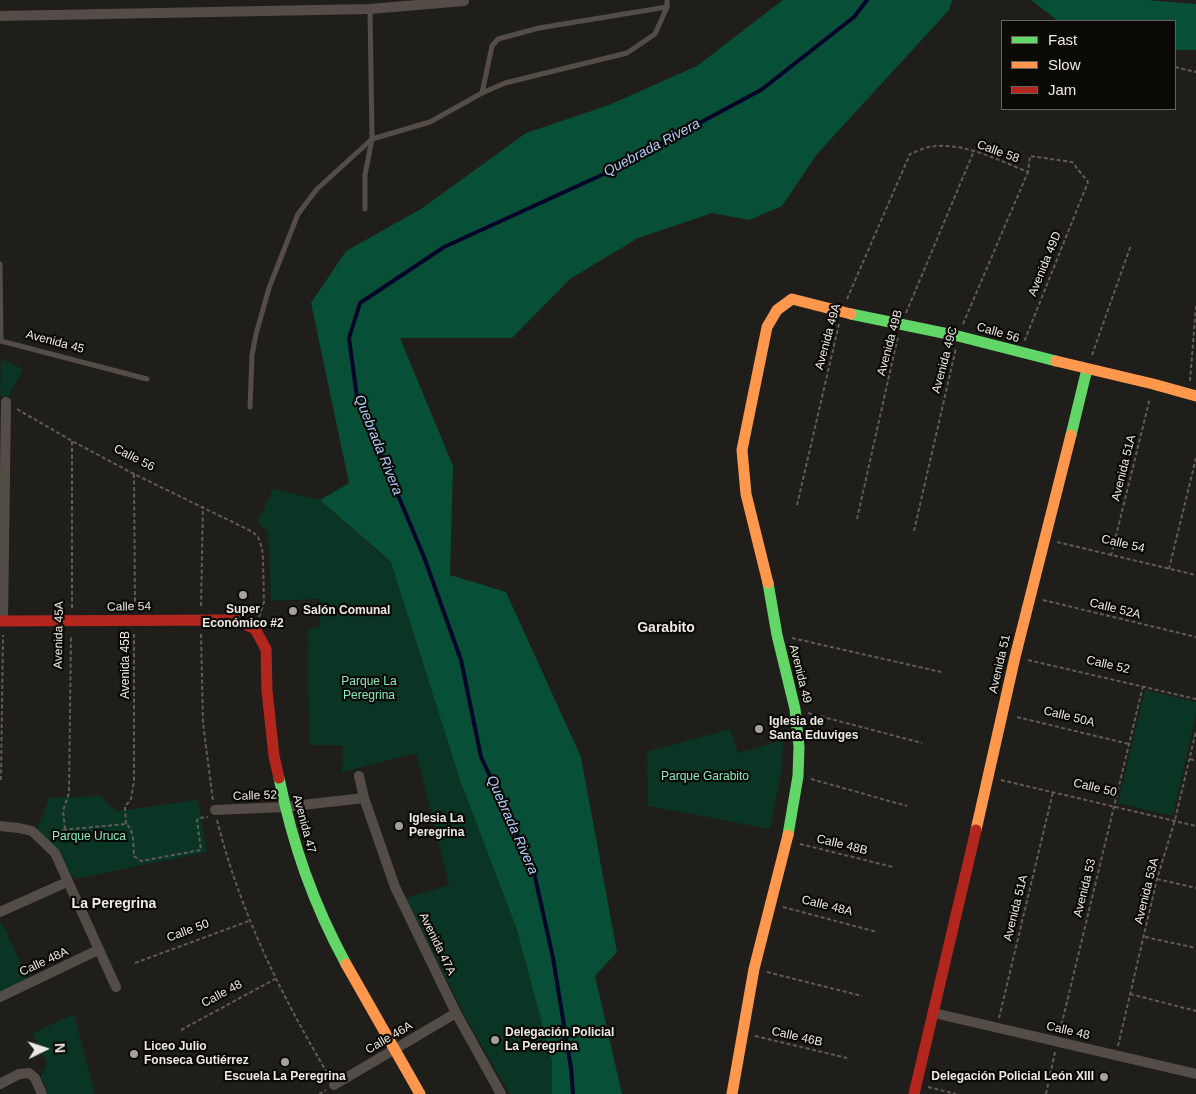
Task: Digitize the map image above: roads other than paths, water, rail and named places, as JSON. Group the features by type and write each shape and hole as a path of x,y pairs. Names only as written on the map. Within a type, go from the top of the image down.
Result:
{"street":[{"path":"0,16 370,9 468,1"},
{"name":"Calle 56","path":"792,299 841,312 958,336 1019,354 1192,394"},
{"name":"Avenida 49","path":"732,1094 754,968 787,841 798,776 799,747 795,709 777,635 765,568 746,494 742,450 767,327 777,310 792,299"},
{"name":"Avenida 51","path":"915,1089 987,777 1004,713 1015,657 1087,370"},
{"path":"2,621 6,402"},
{"name":"Calle 54","path":"2,621 237,620 255,629"},
{"name":"Avenida 47","path":"255,629 266,649 267,692 274,756 285,807 303,870 325,924 393,1049 420,1094"},
{"path":"359,776 364,798"},
{"name":"Calle 52","path":"211,813 364,798"},
{"name":"Avenida 47A","path":"364,798 395,887 456,1013 501,1094"},
{"path":"3,828 19,828 32,832 55,853 116,987"},
{"path":"0,912 68,882"},
{"name":"Calle 48A","path":"0,997 98,950"},
{"name":"Calle 46A","path":"334,1085 456,1013"},
{"name":"Calle 48","path":"934,1013 1196,1074"},
{"path":"0,1084 20,1074 29,1072 35,1078 42,1094"}],"lane":[{"path":"250,407 252,355 256,334 270,288 298,214 317,189 372,139 430,122 482,93 505,83 627,53 655,34 667,0"},
{"path":"482,93 492,46 498,39 539,28 666,7"},
{"path":"365,209 365,175 372,139 370,9"},
{"name":"Avenida 45","path":"0,264 1,341 147,379"}],"waterway":[{"name":"Quebrada Rivera","path":"573,1094 571,1068 553,958 533,868 481,757 461,660 424,557 357,398 349,338 360,303 444,247 606,173 761,90 854,17 867,0"}],"place":[{"name":"Super Económico #2","path":"243,595"},
{"name":"Salón Comunal","path":"293,611"},
{"name":"Iglesia de Santa Eduviges","path":"759,729"},
{"name":"Iglesia La Peregrina","path":"399,826"},
{"name":"Delegación Policial La Peregrina","path":"495,1040"},
{"name":"Liceo Julio Fonseca Gutiérrez","path":"134,1054"},
{"name":"Escuela La Peregrina","path":"285,1062"},
{"name":"Delegación Policial León XIII","path":"1104,1077"}],"district":[{"name":"Garabito","path":"666,628"},
{"name":"La Peregrina","path":"114,904"}],"park label":[{"name":"Parque La Peregrina","path":"369,689"},
{"name":"Parque Garabito","path":"705,777"},
{"name":"Parque Uruca","path":"89,837"}]}
